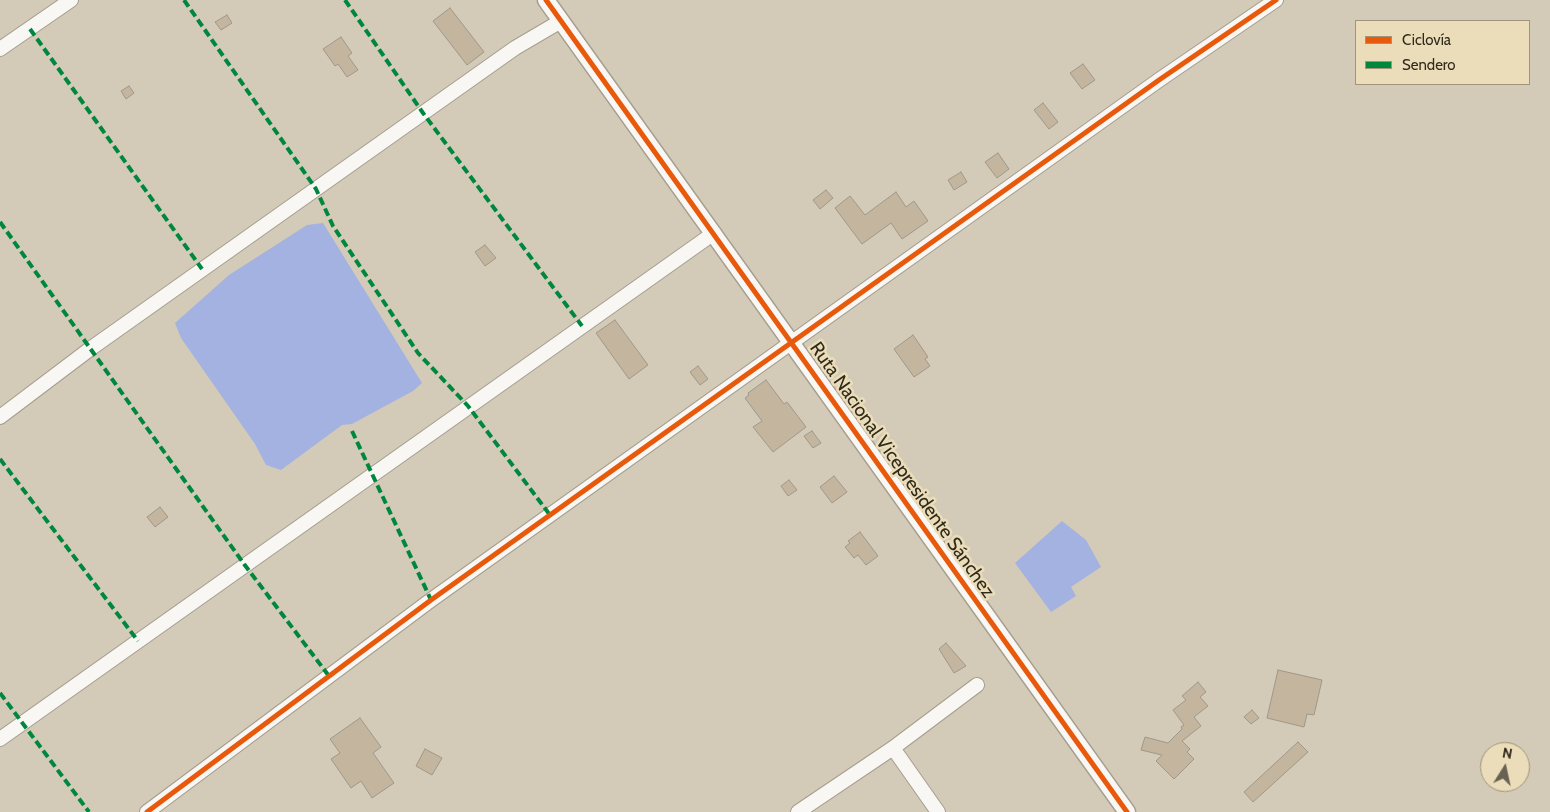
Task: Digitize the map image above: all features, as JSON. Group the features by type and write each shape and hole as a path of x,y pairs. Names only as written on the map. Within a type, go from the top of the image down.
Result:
{"street":[{"path":"0,49 71,0"},
{"name":"Ruta Nacional Vicepresidente Sánchez","path":"546,0 1128,812"},
{"path":"147,812 431,600 1159,80 1276,0"},
{"path":"0,417 98,343 508,53 561,21"},
{"path":"0,739 714,233"},
{"path":"798,812 893,748 977,685"},
{"path":"893,748 938,812"}],"water":[{"path":"323,223 422,383 413,391 352,424 342,425 281,470 266,465 255,444 181,338 175,323 229,275 307,225"},
{"path":"1062,521 1086,540 1101,567 1071,587 1076,596 1051,612 1015,563"}],"building":[{"path":"450,8 484,52 467,65 433,21"},
{"path":"227,15 232,23 221,30 215,22"},
{"path":"341,37 352,53 348,56 358,70 347,77 338,64 335,66 323,49"},
{"path":"1083,64 1095,80 1082,89 1070,73"},
{"path":"129,86 134,93 126,99 121,91"},
{"path":"1043,103 1058,122 1049,129 1034,110"},
{"path":"998,153 1009,169 997,178 985,162"},
{"path":"961,172 967,182 954,190 948,180"},
{"path":"826,190 833,198 820,209 813,200"},
{"path":"896,192 906,207 914,201 928,221 902,239 891,223 862,244 835,208 850,196 865,215"},
{"path":"485,245 496,258 485,266 475,252"},
{"path":"615,320 648,365 629,379 596,333"},
{"path":"913,335 928,357 925,359 930,366 914,377 894,349"},
{"path":"698,366 708,379 700,385 690,372"},
{"path":"766,380 784,404 787,402 806,427 773,452 753,427 762,421 745,398 749,395 748,393"},
{"path":"812,431 821,443 813,448 804,436"},
{"path":"834,476 847,492 832,503 820,487"},
{"path":"789,480 797,490 788,496 781,486"},
{"path":"160,507 168,517 155,527 147,517"},
{"path":"860,532 878,556 866,565 858,555 854,558 845,547 850,543 848,541"},
{"path":"946,643 966,666 954,673 939,649"},
{"path":"1278,670 1322,680 1314,715 1307,714 1304,727 1267,718"},
{"path":"1198,682 1206,692 1200,697 1208,706 1194,717 1201,726 1182,741 1190,749 1187,752 1194,759 1174,779 1156,761 1162,755 1141,750 1145,737 1168,743 1182,729 1181,727 1184,725 1173,710 1186,700 1182,696"},
{"path":"1252,710 1259,718 1251,724 1244,717"},
{"path":"360,718 381,747 373,753 394,783 372,798 361,781 351,788 331,759 340,753 330,739"},
{"path":"1298,742 1308,752 1253,802 1244,792"},
{"path":"425,749 442,758 432,775 416,766"}],"marked path":[{"path":"184,0 316,189 333,226 418,353 468,406 550,515"},
{"path":"345,0 423,113 582,326"},
{"path":"30,29 202,269"},
{"path":"0,222 244,564 329,676"},
{"path":"352,431 431,600"},
{"path":"0,459 138,641"},
{"path":"0,693 89,812"}],"cycle path":[{"path":"546,0 1127,812"},
{"path":"147,812 431,600 1159,80 1276,0"}]}
